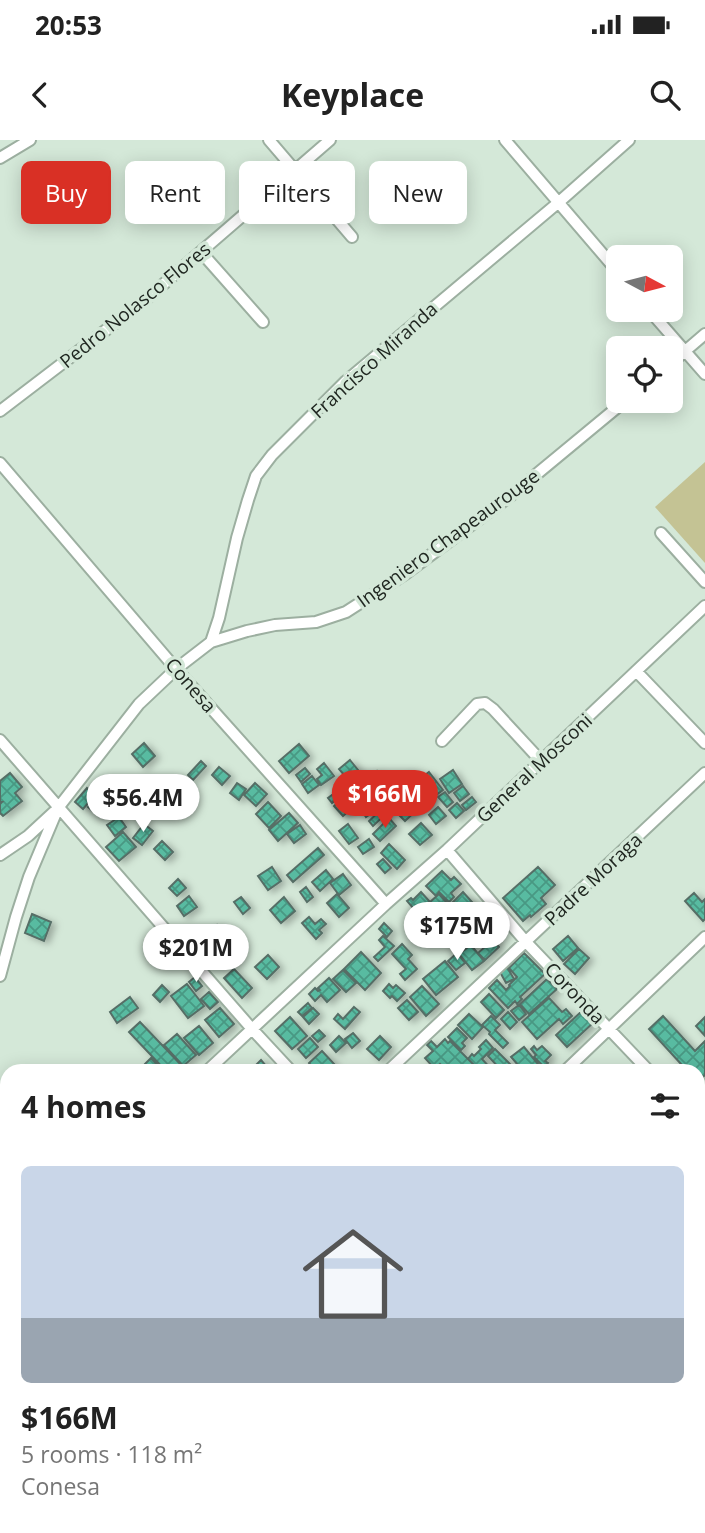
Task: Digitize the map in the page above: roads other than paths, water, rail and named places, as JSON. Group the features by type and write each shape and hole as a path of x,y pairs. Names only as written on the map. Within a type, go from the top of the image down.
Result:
{"street":[{"path":"0,158 30,140"},
{"path":"269,140 287,161"},
{"name":"Pedro Nolasco Flores","path":"307,161 330,140"},
{"path":"505,140 606,258"},
{"name":"Francisco Miranda","path":"211,642 248,500 256,477 272,454 346,381 629,140"},
{"name":"Pedro Nolasco Flores","path":"0,411 144,301 239,220"},
{"path":"341,224 352,237"},
{"path":"201,252 263,322"},
{"path":"659,322 705,374"},
{"path":"684,352 705,334"},
{"name":"Ingeniero Chapeaurouge","path":"176,669 211,642 275,625 316,622 346,612 405,574 509,497 610,413"},
{"name":"Conesa","path":"0,463 176,669 386,904"},
{"path":"661,533 705,582"},
{"name":"General Mosconi","path":"214,1064 705,606"},
{"path":"0,855 28,836 58,808 139,704 176,669"},
{"path":"636,671 705,743"},
{"path":"442,741 477,704 485,703 541,761"},
{"path":"0,740 284,1064"},
{"name":"Padre Moraga","path":"395,1064 705,773"},
{"path":"0,976 29,877 58,808"},
{"name":"Coronda","path":"446,850 526,942 642,1064"},
{"path":"572,1064 705,937"}]}
